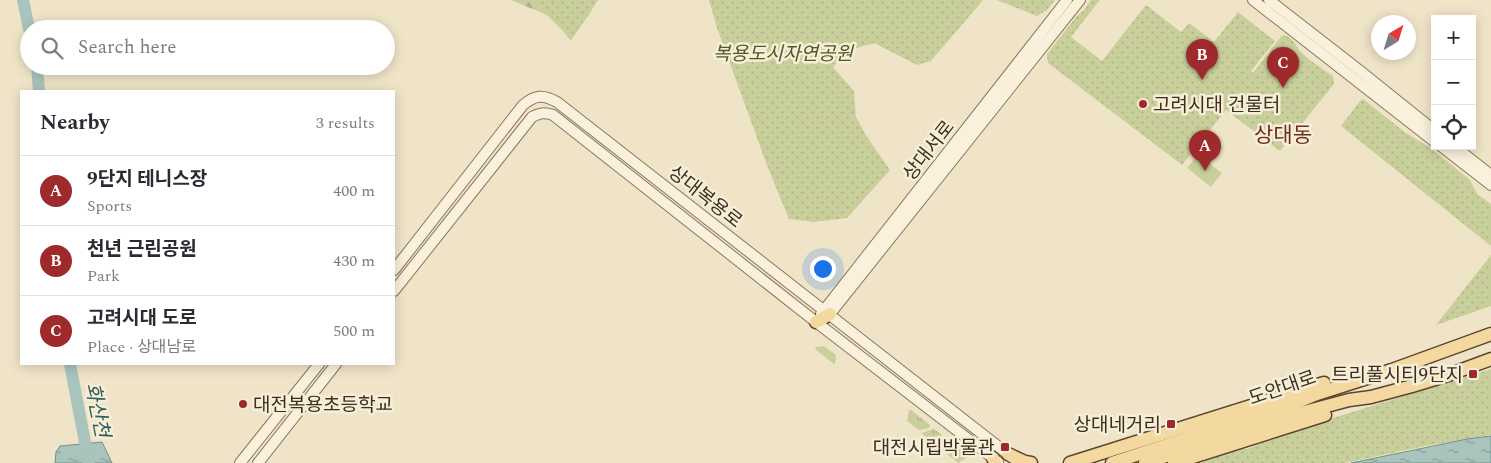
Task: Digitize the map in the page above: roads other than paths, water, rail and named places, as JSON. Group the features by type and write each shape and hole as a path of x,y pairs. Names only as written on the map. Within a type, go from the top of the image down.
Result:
{"main road":[{"path":"816,322 827,312"},
{"name":"도안대로","path":"1112,463 1392,370 1491,334"},
{"name":"도안대로","path":"1145,463 1278,419 1350,400 1371,397 1448,375 1491,359"},
{"path":"1070,463 1090,459 1367,370 1392,370"},
{"path":"1174,463 1345,409 1371,397"},
{"path":"998,459 1031,463"}],"street":[{"name":"상대서로","path":"827,312 1068,0"},
{"name":"상대서로","path":"827,312 1080,0"},
{"path":"1253,0 1431,139"},
{"path":"1269,0 1431,128"},
{"name":"상대복용로","path":"395,269 523,105 531,98 538,96 548,97 557,102 827,312 998,459"},
{"name":"상대복용로","path":"395,290 532,117 539,113 546,113 553,115 816,322 998,459 1019,463"},
{"path":"1446,150 1491,186"},
{"path":"1459,150 1491,175"},
{"path":"240,463 318,365"},
{"path":"258,463 335,365"}],"water":[{"path":"1491,436 1491,463 1351,463 1467,439"},
{"path":"102,442 112,463 55,463 56,452 60,446"}],"waterway":[{"name":"화산천","path":"23,0 27,20"},
{"name":"화산천","path":"38,75 39,90"},
{"name":"화산천","path":"70,365 89,463"}],"place":[{"name":"천년 근린공원","path":"1202,80"},
{"name":"고려시대 도로","path":"1283,88"},
{"name":"고려시대 건물터","path":"1143,104"},
{"name":"9단지 테니스장","path":"1205,171"},
{"name":"트리풀시티9단지","path":"1473,374"},
{"name":"대전복용초등학교","path":"243,404"},
{"name":"상대네거리","path":"1171,424"},
{"name":"대전시립박물관","path":"1005,447"}],"district":[{"name":"상대동","path":"1283,135"}],"park label":[{"name":"복용도시자연공원","path":"783,53"}]}
